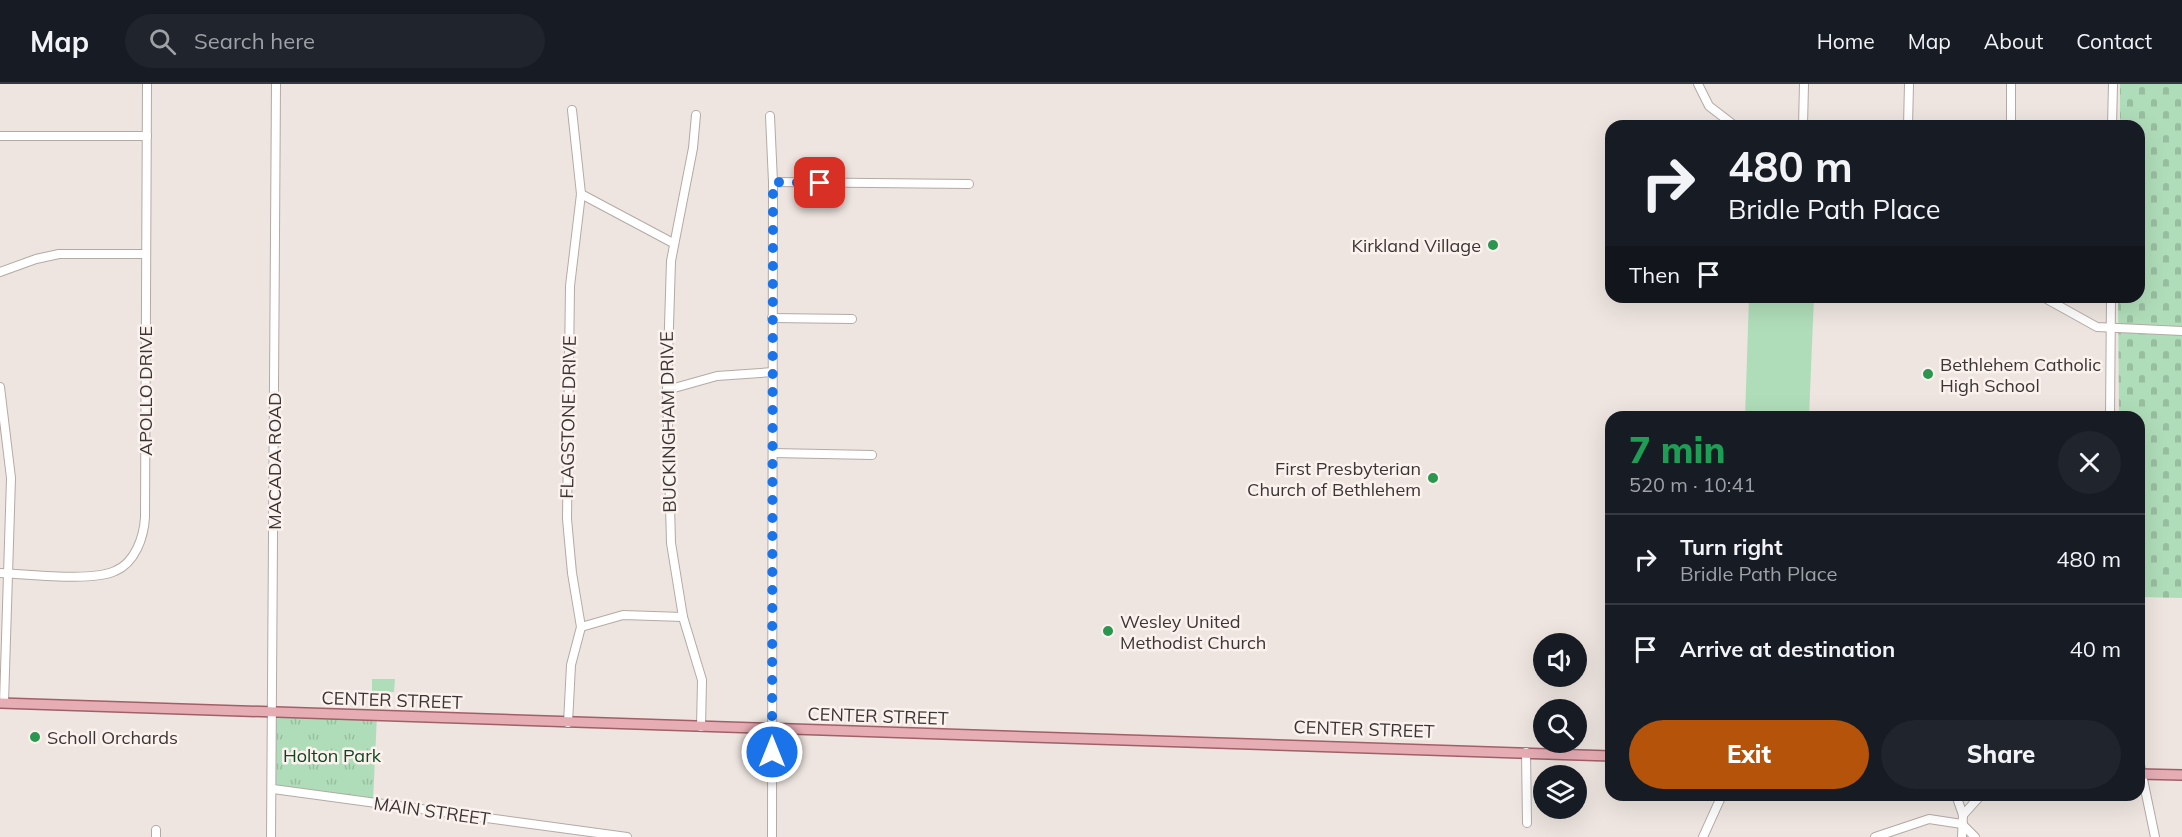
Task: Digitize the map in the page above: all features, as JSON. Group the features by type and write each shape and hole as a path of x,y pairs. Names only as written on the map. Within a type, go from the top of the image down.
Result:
{"main road":[{"name":"CENTER STREET","path":"2,703 1605,756"},
{"path":"2145,774 2182,775"}],"street":[{"name":"APOLLO DRIVE","path":"0,573 95,576 114,572 122,567 140,544 145,518 147,84"},
{"name":"MACADA ROAD","path":"271,837 276,84"},
{"path":"1698,84 1709,106 1727,120"},
{"path":"1803,120 1804,84"},
{"path":"1908,120 1909,84"},
{"path":"2011,84 2011,120"},
{"path":"2112,120 2113,84"},
{"name":"FLAGSTONE DRIVE","path":"568,723 571,665 581,627 572,573 567,519 570,286 581,194 572,110"},
{"name":"BUCKINGHAM DRIVE","path":"696,115 693,148 673,243 669,276 667,390 670,531 683,617 702,680 701,727"},
{"path":"770,117 773,182 772,837"},
{"path":"0,136 147,136"},
{"path":"773,182 969,184"},
{"path":"581,194 673,243"},
{"path":"0,272 36,259 59,254 146,254"},
{"path":"2054,303 2097,327 2182,331"},
{"path":"2110,303 2110,411"},
{"path":"772,318 852,319"},
{"path":"667,390 717,376 773,372"},
{"path":"0,387 11,478 9,574 2,703"},
{"path":"773,453 872,455"},
{"path":"581,627 610,617 629,615 683,617"},
{"path":"1526,752 1527,823"},
{"name":"MAIN STREET","path":"273,789 627,837"},
{"path":"2145,795 2155,837"},
{"path":"1703,837 1719,801"},
{"path":"1958,801 1963,820 1962,837"},
{"path":"1963,820 1977,801"},
{"path":"1875,837 1929,819 1963,820"},
{"path":"1963,820 1975,837"}],"green space":[{"path":"2120,84 2182,84 2182,598 2145,597 2145,411 2119,411 2118,303 2145,303 2145,120 2120,120"},
{"path":"1749,303 1814,303 1809,411 1745,411"},
{"path":"372,679 395,679 394,692 372,691"},
{"name":"Holton Park","path":"272,713 377,715 373,802 273,789"}],"place":[{"name":"Kirkland Village","path":"1493,245"},
{"name":"Bethlehem Catholic High School","path":"1928,374"},
{"name":"First Presbyterian Church of Bethlehem","path":"1433,478"},
{"name":"Wesley United Methodist Church","path":"1108,631"},
{"name":"Scholl Orchards","path":"35,737"}],"route":[{"path":"772,752 773,182 820,183"}]}
